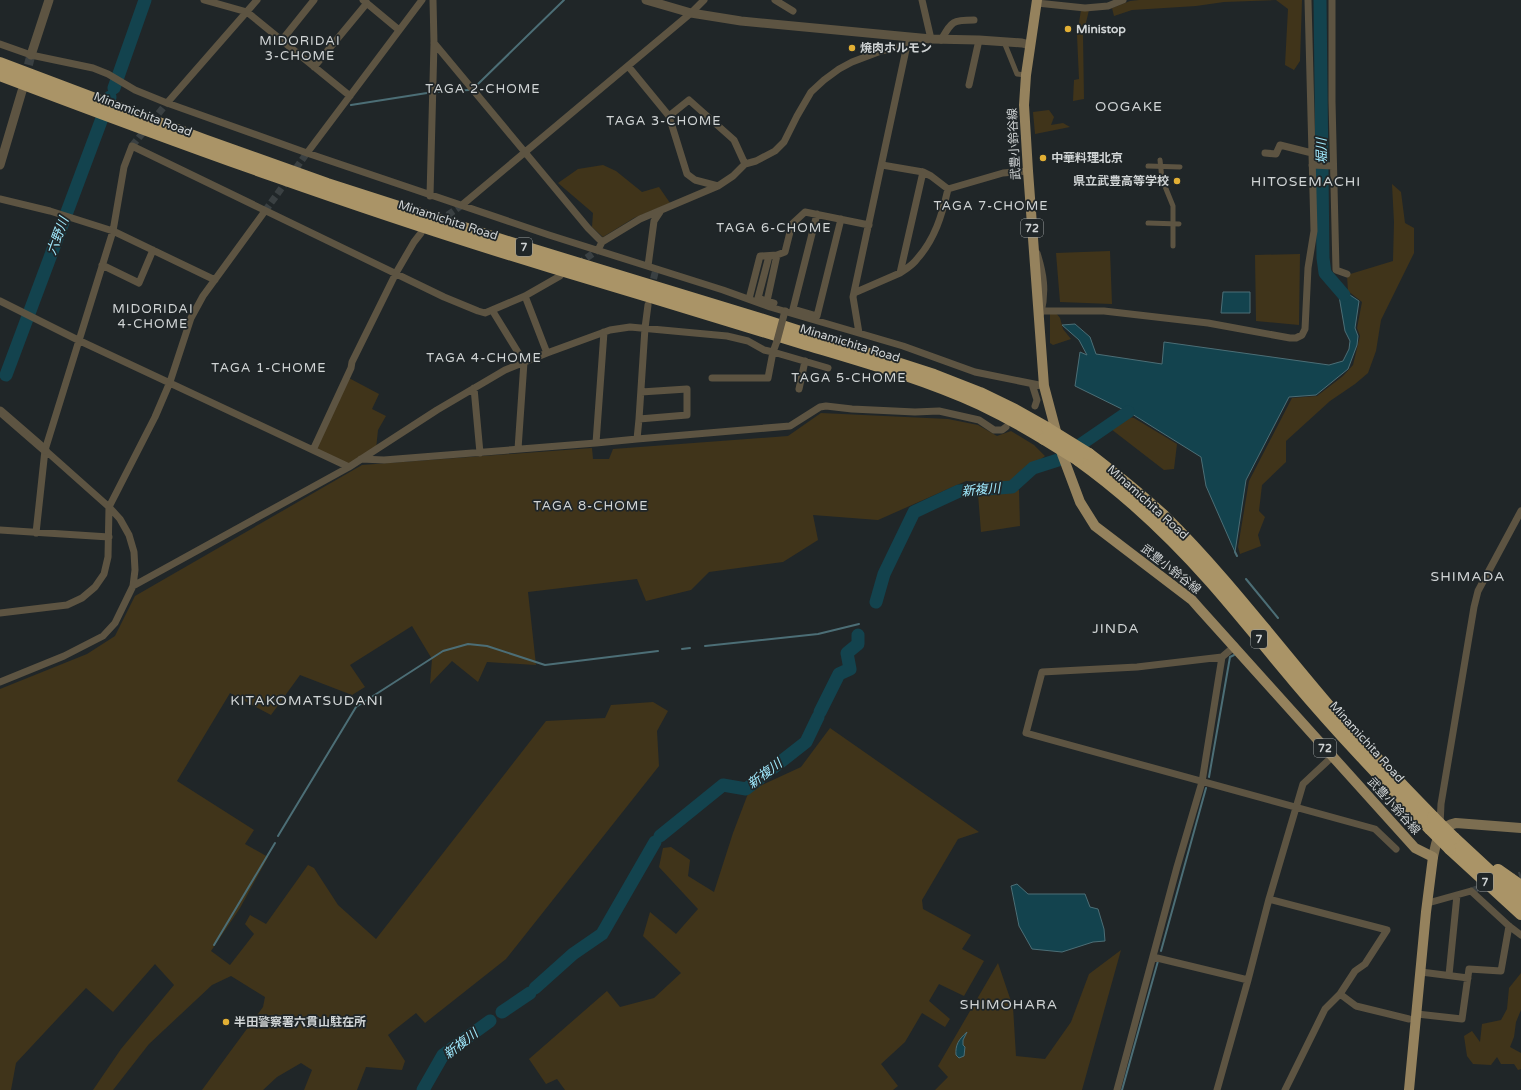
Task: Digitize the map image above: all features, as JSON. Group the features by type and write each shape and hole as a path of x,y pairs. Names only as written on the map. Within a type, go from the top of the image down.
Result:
{"highway":[{"name":"Minamichita Road","path":"0,63 204,140 327,184 934,375 980,393 1015,410 1046,433 1073,462 1127,498 1168,537 1211,582 1294,682 1361,757 1435,831 1455,844 1521,900"},
{"name":"Minamichita Road","path":"0,75 200,150 323,194 508,254 758,329 932,385 1012,420 1046,433 1089,454 1152,506 1202,557 1333,711 1382,765 1433,817 1478,875 1521,914"},
{"path":"1455,844 1467,844 1500,872 1521,886"},
{"path":"1478,875 1488,892 1521,921"}],"main road":[{"name":"武豊小鈴谷線","path":"1037,2 1026,75 1024,105 1040,310 1044,386 1062,454 1073,462 1080,502 1095,526 1192,600 1235,646 1415,848 1433,857"},
{"path":"1409,1090 1413,1016 1421,972 1435,831 1448,824 1456,823 1521,828"}],"street":[{"path":"31,56 49,0"},
{"path":"204,0 247,12 350,96"},
{"path":"167,103 257,0"},
{"path":"282,40 314,0"},
{"path":"307,154 398,30 422,0"},
{"path":"430,196 434,43 433,0"},
{"path":"646,0 691,13 741,21 941,40 979,40 1030,45"},
{"path":"462,205 691,13 704,0"},
{"path":"775,0 793,12"},
{"path":"922,0 931,39"},
{"path":"1037,2 1085,8 1108,6 1123,0"},
{"path":"1040,310 1104,311 1208,323 1290,338 1299,337 1304,333 1308,268 1314,231 1308,0"},
{"path":"1332,0 1333,166 1336,270 1347,274"},
{"path":"314,66 365,2 398,30"},
{"path":"941,40 949,27 957,20 974,20"},
{"path":"598,250 602,242 640,219 650,214 660,212 718,186 733,176 745,164 775,151 784,142 811,92 839,69 852,62 881,51 907,45 915,37"},
{"path":"969,85 979,40"},
{"path":"1004,42 1017,74 1026,75"},
{"path":"434,43 588,228 602,242"},
{"path":"0,44 31,56 93,68 108,74 135,90 167,103 307,154 430,196 462,205 785,311 903,346 975,372 1044,386"},
{"path":"859,333 853,297 907,45"},
{"path":"628,66 669,116 687,174 695,180 718,186"},
{"path":"0,165 22,91"},
{"path":"669,116 689,100 734,140 745,164"},
{"path":"1265,153 1276,154 1280,145 1312,153"},
{"path":"36,533 45,450 113,231 124,167 132,146 444,297 478,311 485,313 525,296 560,276"},
{"path":"1160,160 1162,179 1173,206 1173,246"},
{"path":"882,165 923,172 948,189"},
{"path":"1312,165 1333,166"},
{"path":"1148,166 1180,167"},
{"path":"948,189 1002,173 1028,171"},
{"path":"900,273 923,172"},
{"path":"854,293 900,273 917,260 931,241 940,220 948,189"},
{"path":"0,199 50,211 113,231 214,280"},
{"path":"0,613 67,605 82,598 95,587 104,574 108,557 110,507 155,417 170,382 191,318 203,296 265,210"},
{"path":"648,266 654,221 660,212"},
{"path":"748,299 760,256 777,255 785,252 792,224 805,212 869,225"},
{"path":"793,309 817,214"},
{"path":"769,256 758,298 817,316 841,219"},
{"path":"1148,223 1179,224"},
{"path":"313,450 351,368 352,362 396,273 421,233"},
{"path":"102,265 139,283 153,250"},
{"path":"767,301 777,255"},
{"path":"525,296 547,353"},
{"path":"0,301 78,340 349,467"},
{"path":"637,439 648,305"},
{"path":"492,310 524,362 518,449"},
{"path":"712,378 768,378 773,352 785,311"},
{"path":"132,586 349,467 505,370 610,330 630,327 726,336 748,341 764,350 828,368"},
{"path":"596,443 604,332"},
{"path":"798,389 804,361"},
{"path":"1032,384 1037,400 1036,406"},
{"path":"474,388 480,452"},
{"path":"639,419 687,415 687,389 641,392"},
{"path":"361,459 384,460 790,426 826,406 852,409 915,412 939,410 979,420 994,430 1002,430 1006,427"},
{"path":"0,411 110,507 120,519 129,535 134,552 136,570 132,586 115,623 103,636 64,656 0,682"},
{"path":"1435,831 1478,591 1521,511"},
{"path":"0,530 109,537"},
{"path":"1235,646 1222,657 1137,667 1042,672 1026,733 1375,830 1396,849"},
{"path":"1117,1090 1202,782 1222,657"},
{"path":"1217,1090 1269,899 1303,784 1333,756"},
{"path":"1428,903 1471,891 1521,935"},
{"path":"1449,975 1457,895"},
{"path":"1269,899 1387,930 1364,964 1355,971 1340,994 1325,1009 1285,1090"},
{"path":"1340,994 1356,1006 1413,1016 1462,1019 1469,969 1501,971 1509,926"},
{"path":"1153,957 1248,980"},
{"path":"1421,972 1468,978"}],"shaded area":[{"path":"1276,0 1224,2 1196,6 1132,10 1114,16 1112,8 1130,1"},
{"path":"1276,0 1302,0 1300,61 1294,70 1285,65 1288,9"},
{"path":"1081,10 1089,10 1083,35 1084,99 1073,101 1074,80 1079,79 1077,35"},
{"path":"1049,110 1054,117 1051,125 1063,123 1070,127 1035,134 1033,112"},
{"path":"603,165 616,171 642,192 659,187 670,203 634,218 603,237 592,227 593,213 558,183 578,169"},
{"path":"1392,184 1401,192 1405,223 1414,228 1414,253 1381,320 1376,351 1368,373 1330,401 1286,441 1286,462 1262,485 1259,511 1265,517 1258,535 1261,546 1240,554 1238,547 1249,481 1292,398 1317,396 1343,376 1353,365 1360,336 1357,328 1362,302 1348,291 1347,275 1393,261 1394,222"},
{"path":"1110,251 1112,304 1060,302 1056,253"},
{"path":"1300,254 1299,325 1256,321 1255,255"},
{"path":"1050,313 1056,313 1060,318 1063,329 1071,339 1053,345 1050,343"},
{"path":"347,377 379,394 372,409 386,416 378,430 376,449 349,467 313,450"},
{"path":"821,413 948,419 978,425 997,436 1011,431 1034,445 1045,456 1010,483 966,481 878,520 813,515 818,540 783,562 709,572 691,590 646,601 637,579 528,592 536,665 487,662 478,682 452,661 430,684 432,659 412,626 350,665 365,687 352,695 300,675 271,715 230,693 177,781 254,830 245,844 268,857 240,908 211,951 230,965 254,934 245,924 250,915 266,924 308,865 314,868 338,905 376,939 546,721 605,718 611,705 653,702 668,711 657,731 659,766 506,959 425,1023 416,1013 388,1035 405,1061 402,1070 366,1067 357,1090 304,1090 312,1070 301,1063 277,1077 263,1090 202,1090 263,1007 265,997 231,976 212,985 149,1044 113,1090 93,1090 121,1049 174,985 155,964 113,1012 86,988 16,1063 11,1090 0,1090 0,689 87,654 115,636 135,596 362,465 592,448 593,459 609,459 613,449 788,436"},
{"path":"1125,416 1134,418 1177,444 1174,469 1164,470 1111,429"},
{"path":"1019,490 1020,526 981,532 978,494"},
{"path":"830,728 979,832 958,839 922,900 923,909 971,935 962,949 984,961 964,996 939,984 929,1001 950,1019 945,1027 922,1013 905,1042 881,1064 898,1086 893,1090 565,1090 557,1079 546,1084 529,1059 607,991 620,1007 654,998 681,973 643,936 650,912 676,934 698,909 659,867 663,848 671,847 690,860 688,876 714,892 733,833 749,791 801,767"},
{"path":"1121,950 1082,1090 935,1090 948,1077 938,1066 998,963 1013,1007 1016,1056 1045,1059 1071,1022 1089,974"},
{"path":"1521,973 1521,1010 1516,1022 1514,1037 1510,1047 1521,1053 1521,1069 1518,1070 1514,1064 1501,1064 1497,1057 1491,1065 1473,1064 1467,1056 1464,1036 1472,1031 1480,1042 1482,1024 1501,1020 1507,1009 1509,988"}],"water":[{"path":"1223,292 1250,292 1250,313 1221,313"},
{"path":"1350,295 1359,301 1355,328 1358,336 1357,345 1348,369 1316,395 1289,397 1246,480 1235,552 1206,486 1201,457 1132,414 1075,386 1080,352 1087,355 1079,340 1062,325 1075,324 1090,337 1096,354 1162,364 1164,342 1329,365 1343,361 1349,349 1350,341 1345,331 1339,296"},
{"path":"1017,884 1028,894 1085,894 1090,907 1098,909 1104,929 1105,941 1093,942 1062,952 1032,949 1019,926 1011,886"},
{"path":"967,1032 963,1040 963,1045 965,1047 964,1056 959,1058 956,1055 957,1045"}],"waterway":[{"name":"六野川","path":"114,88 145,0"},
{"path":"477,85 564,0"},
{"name":"堀川","path":"1320,0 1323,258 1325,273 1344,295"},
{"path":"439,92 469,90"},
{"path":"351,105 427,93"},
{"name":"六野川","path":"6,375 110,97"},
{"name":"新複川","path":"876,602 884,574 914,512 959,491 1012,487 1033,468 1058,460 1128,412"},
{"path":"1235,552 1237,556"},
{"path":"1246,579 1278,618"},
{"path":"705,646 818,634 859,624"},
{"name":"新複川","path":"820,712 839,674 850,669 847,653 858,644 858,635"},
{"path":"278,836 356,707 443,651 468,644 487,646 545,665 658,651"},
{"path":"682,649 690,648"},
{"path":"1209,777 1230,657 1234,655"},
{"name":"新複川","path":"660,836 723,785 746,789 806,742 818,717"},
{"path":"1161,951 1206,788"},
{"name":"新複川","path":"535,988 573,954 602,934 655,842"},
{"path":"214,945 275,843"},
{"path":"1122,1090 1158,961"},
{"name":"新複川","path":"502,1012 530,993"},
{"name":"新複川","path":"423,1090 443,1055 490,1021"}],"tunnel":[{"path":"25,78 31,55"},
{"path":"132,146 167,103"},
{"path":"265,211 307,153"},
{"path":"439,221 462,205"},
{"path":"578,264 598,250"},
{"path":"651,289 656,269"},
{"path":"1509,879 1521,875"},
{"path":"1471,891 1491,884"}],"place":[{"name":"Ministop","path":"1068,29"},
{"name":"焼肉ホルモン","path":"852,48"},
{"name":"中華料理北京","path":"1043,158"},
{"name":"県立武豊高等学校","path":"1177,181"},
{"name":"半田警察署六貫山駐在所","path":"226,1022"}],"district":[{"name":"MIDORIDAI 3-CHOME","path":"300,48"},
{"name":"TAGA 2-CHOME","path":"483,89"},
{"name":"OOGAKE","path":"1129,106"},
{"name":"TAGA 3-CHOME","path":"664,121"},
{"name":"HITOSEMACHI","path":"1306,181"},
{"name":"TAGA 7-CHOME","path":"991,206"},
{"name":"TAGA 6-CHOME","path":"774,228"},
{"name":"MIDORIDAI 4-CHOME","path":"153,316"},
{"name":"TAGA 4-CHOME","path":"484,358"},
{"name":"TAGA 1-CHOME","path":"269,368"},
{"name":"TAGA 5-CHOME","path":"849,378"},
{"name":"TAGA 8-CHOME","path":"591,506"},
{"name":"SHIMADA","path":"1468,576"},
{"name":"JINDA","path":"1116,628"},
{"name":"KITAKOMATSUDANI","path":"307,700"},
{"name":"SHIMOHARA","path":"1009,1004"}]}
